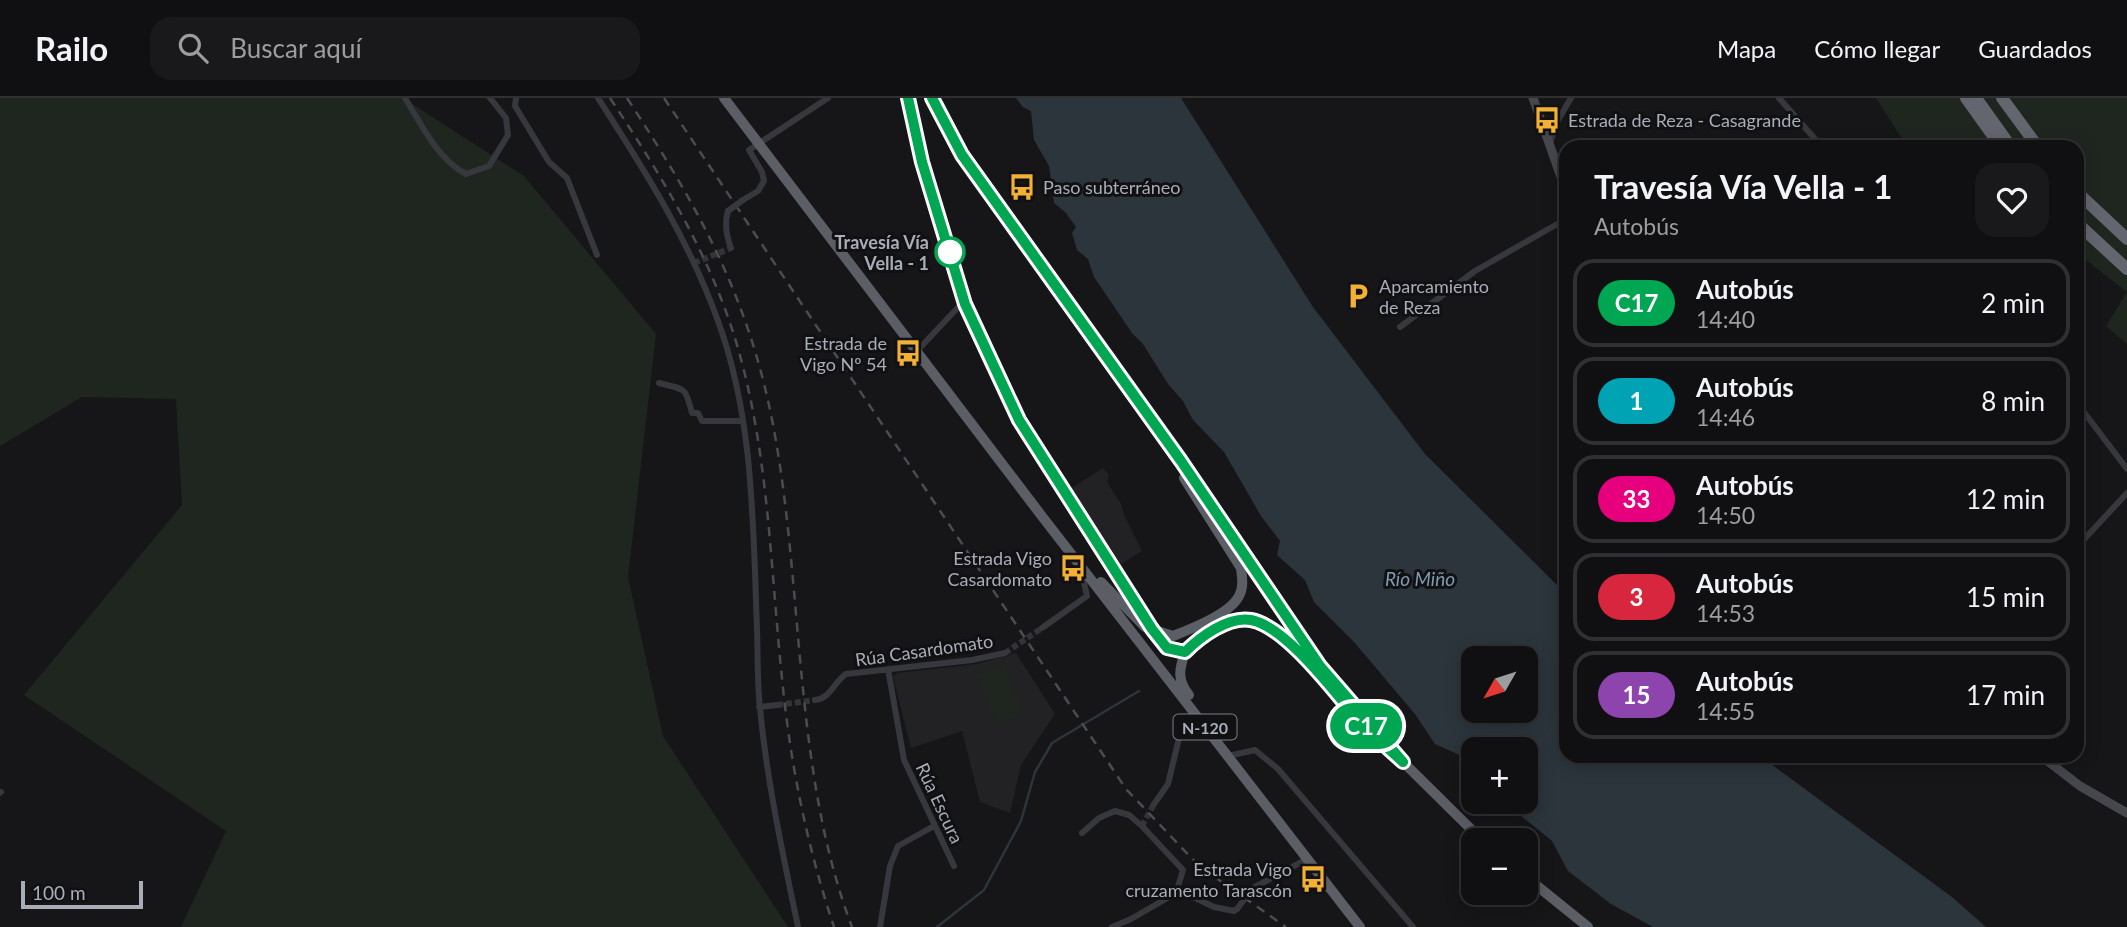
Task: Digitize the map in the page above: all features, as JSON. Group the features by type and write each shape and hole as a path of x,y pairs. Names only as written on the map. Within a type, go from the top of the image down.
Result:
{"highway":[{"name":"N-120","path":"724,98 1041,515 1360,927"},
{"path":"932,98 962,155 1181,461 1320,666 1403,762"},
{"path":"1966,98 1996,140"},
{"path":"1976,98 2006,140"},
{"path":"2002,98 2033,140"},
{"path":"2084,199 2127,239"},
{"path":"2084,229 2127,269"},
{"path":"2084,239 2127,276"},
{"path":"1041,515 1145,627 1173,636 1227,609 1239,596 1243,581 1241,568 1112,366"},
{"path":"1228,756 1222,739 1181,685 1182,662 1185,652 1191,646 1233,620 1248,619 1267,624 1287,641 1357,718 1470,828"},
{"path":"1538,887 1588,927"}],"main road":[{"path":"1533,98 1559,171"},
{"path":"2050,763 2080,786 2127,813"}],"street":[{"path":"405,98 431,140 459,171 466,174 489,166 508,135 506,118 492,99"},
{"path":"516,98 515,106 549,162 567,178 597,255"},
{"path":"598,98 657,190 694,263 718,320 733,372 743,421 753,524 759,707 774,809 798,927"},
{"path":"731,248 725,220 728,211 758,191 764,181 762,172 749,150 828,98"},
{"path":"908,98 922,162 964,301 1019,420 1152,629"},
{"path":"1549,143 1558,120 1572,98"},
{"path":"1779,98 1816,140"},
{"path":"1400,327 1475,271 1559,223"},
{"path":"917,351 964,301"},
{"path":"659,383 681,388 686,392 692,413 698,413 702,421 743,421"},
{"path":"2084,412 2127,469"},
{"path":"2084,539 2127,493"},
{"path":"1080,564 1087,586 1087,596"},
{"path":"1104,585 1117,576"},
{"path":"1087,596 1109,602"},
{"path":"1042,628 1087,596"},
{"name":"Rúa Casardomato","path":"815,700 827,696 846,674 972,660 1005,653"},
{"name":"Rúa Escura","path":"888,669 904,760 954,866"},
{"path":"759,707 777,705"},
{"path":"1154,804 1168,783 1180,734 1194,712"},
{"path":"1228,756 1255,750 1278,769 1413,927"},
{"path":"1082,833 1099,818 1115,810 1129,815 1183,870 1176,893"},
{"path":"880,927 890,866 898,846 913,835 934,826"},
{"path":"1112,927 1176,893 1189,895 1214,907 1234,911 1253,888 1307,859"}],"shaded area":[{"path":"0,98 403,98 524,176 656,334 628,577 663,736 788,927 181,927 226,831 24,695 182,505 176,399 82,397 0,446"},
{"path":"1876,98 2127,98 2127,292 2084,258 2084,140 1902,139"},
{"path":"2127,292 2127,344 2106,326"},
{"path":"1103,468 1109,475 1107,482 1121,504 1142,551 1121,564 1070,489"},
{"path":"1016,653 1055,714 1021,765 1010,813 980,802 962,731 911,748 893,677 897,673 977,664"},
{"path":"1005,665 1023,715 996,725 978,674"}],"water":[{"name":"Río Miño","path":"1016,98 1181,98 1313,307 1425,454 1559,587 1559,763 1770,763 1952,897 1986,927 1653,927 1611,904 1568,871 1552,841 1519,814 1538,814 1538,737 1461,737 1461,756 1435,744 1415,714 1354,642 1314,602 1305,580 1277,555 1280,541 1261,516 1224,452 1193,420 1183,401 1168,384 1143,344 1132,333 1094,277 1088,259 1077,250 1072,233 1076,227 1054,203 1049,166 1034,140 1031,111 1023,107"}],"waterway":[{"path":"937,927 984,890 1021,821 1035,772 1052,743 1139,691"}],"tunnel":[{"path":"694,263 731,248"},
{"path":"1005,653 1042,628"},
{"path":"777,705 815,700"},
{"path":"1142,826 1154,804"}],"railway":[{"path":"610,98 669,193 704,258 719,292 742,363 764,480 790,741 808,835 834,927"},
{"path":"627,98 677,178 718,256 736,296 764,383 784,491 802,681 819,806 833,868 852,927"},
{"path":"664,98 1126,789 1199,866 1286,927"}],"bus line":[{"name":"C17","path":"908,98 922,162 965,304 1019,420 1152,629 1167,648 1185,652 1233,620 1248,619 1267,624 1287,641 1357,718 1403,762 1320,666 1181,461 962,155 932,98"}],"place":[{"name":"Estrada de Reza - Casagrande","path":"1547,120"},
{"name":"Paso subterráneo","path":"1022,187"},
{"name":"Travesía Vía Vella - 1","path":"950,252"},
{"name":"Aparcamiento de Reza","path":"1358,296"},
{"name":"Estrada de Vigo Nº 54","path":"908,353"},
{"name":"Estrada Vigo Casardomato","path":"1073,568"},
{"name":"Estrada Vigo cruzamento Tarascón","path":"1313,879"}]}
